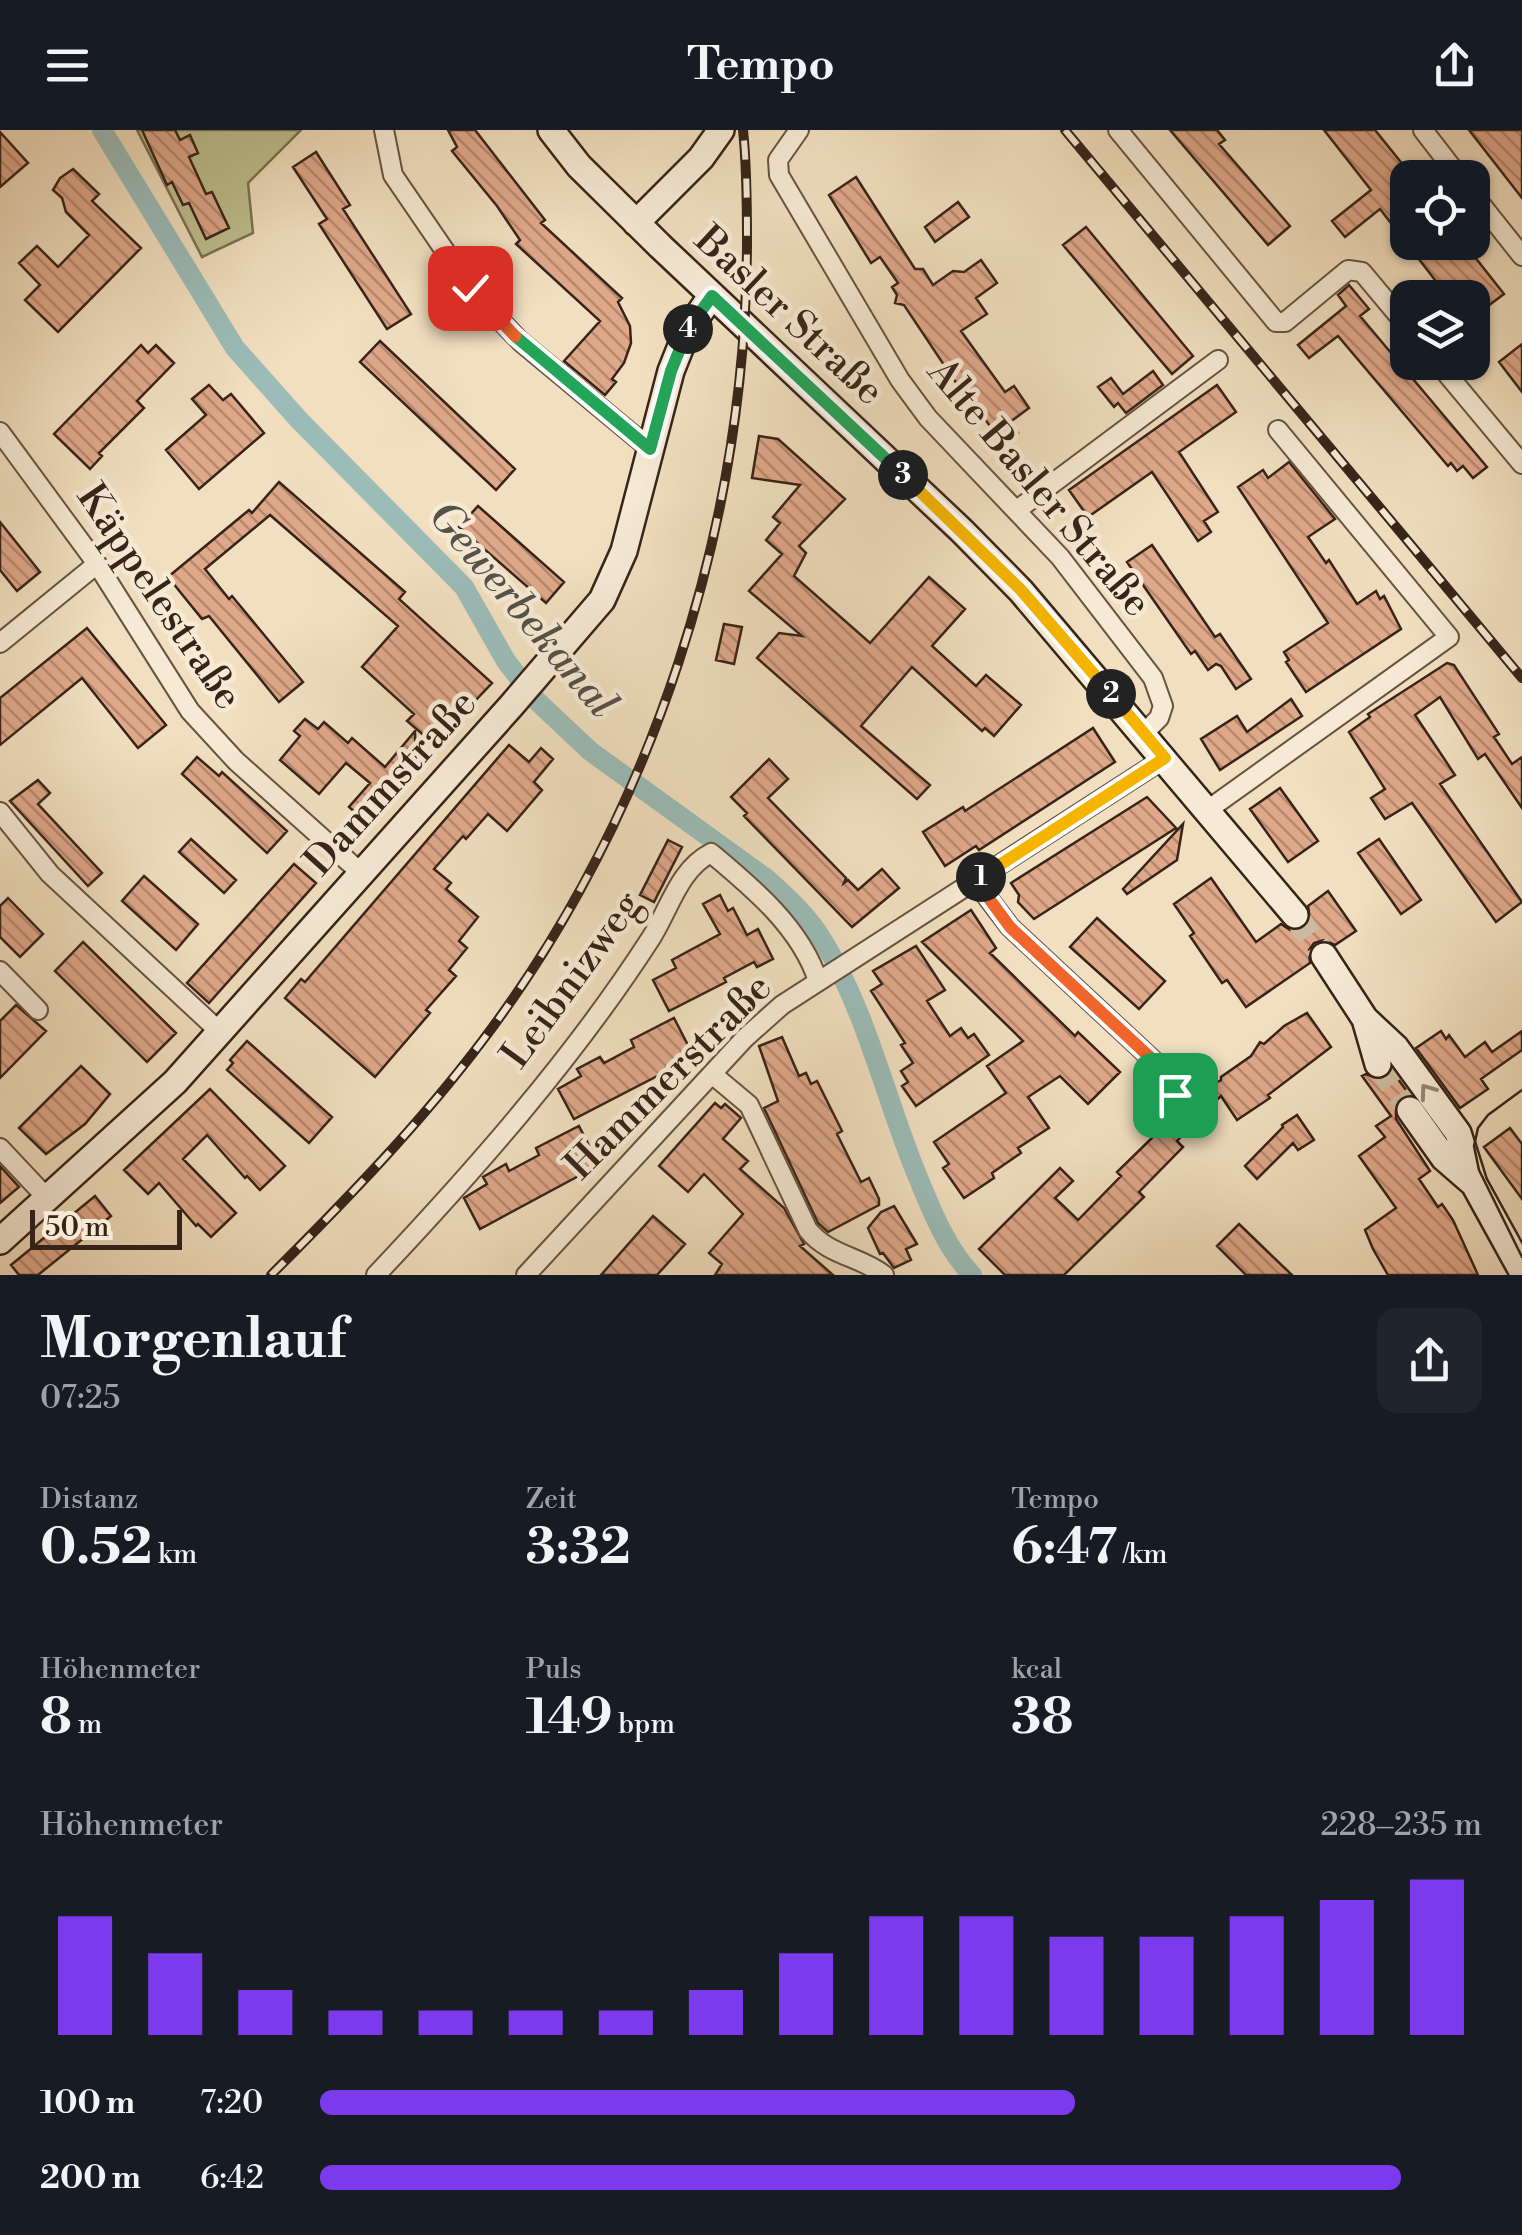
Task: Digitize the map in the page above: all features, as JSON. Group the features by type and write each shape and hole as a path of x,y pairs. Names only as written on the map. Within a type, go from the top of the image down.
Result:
{"main road":[{"name":"Basler Straße","path":"552,130 579,166 636,222 1021,590 1295,916"},
{"path":"636,222 701,158 721,130"},
{"name":"Dammstraße","path":"0,1240 153,1104 602,600 624,552 680,348 712,296"},
{"path":"1324,956 1384,1058 1458,1134 1474,1184 1522,1271"},
{"path":"1410,1110 1444,1158 1474,1184"}],"street":[{"path":"384,130 393,175 473,292 521,342 650,449"},
{"name":"Alte Basler Straße","path":"800,130 778,160 778,175 900,380 931,422 1060,557 1153,678 1163,706 1159,718 1144,733"},
{"path":"1118,130 1276,322 1285,322 1355,268 1390,305"},
{"path":"1423,130 1446,160"},
{"path":"1490,216 1522,256"},
{"path":"1016,510 1218,360"},
{"path":"1452,380 1522,464"},
{"path":"1208,809 1448,636 1278,430"},
{"name":"Käppelestraße","path":"0,432 97,564 190,711 211,737 360,872"},
{"path":"0,643 97,564"},
{"name":"Hammerstraße","path":"526,1275 745,1038 782,1005 1165,758"},
{"path":"0,812 50,874 220,1032"},
{"name":"Leibnizweg","path":"376,1275 549,1076 651,938 698,860 711,854 752,887 790,931 822,979"},
{"path":"976,881 1010,927 1155,1062 1176,1087 1175,1095"},
{"path":"0,971 38,1010"},
{"path":"712,1074 749,1106 816,1240 828,1250 874,1267 884,1275"},
{"path":"0,1148 47,1198"}],"green space":[{"path":"137,130 301,130 248,183 253,233 202,257"}],"building":[{"path":"142,130 175,130 180,140 190,135 198,153 189,157 206,194 212,192 229,228 206,239 189,203 183,205 172,182 167,185"},
{"path":"448,130 475,130 545,220 541,223 622,298 618,302 630,326 631,343 624,363 612,379 616,382 605,395 564,361 600,321 516,244 520,240 497,206 452,151 457,147"},
{"path":"1170,130 1217,130 1225,140 1219,144 1290,226 1268,245"},
{"path":"1324,130 1375,130 1399,160 1390,160 1390,222 1380,209 1345,237 1332,221 1371,190"},
{"path":"1469,130 1522,130 1522,198"},
{"path":"0,132 28,163 0,187"},
{"path":"316,152 350,205 343,209 411,314 387,329 319,224 327,219 293,167"},
{"path":"73,169 99,194 92,201 141,248 58,332 25,300 40,285 19,263 37,246 58,267 89,235 66,212 62,198 53,190 60,178"},
{"path":"856,177 915,269 923,269 933,285 953,271 964,272 981,260 997,283 976,298 987,314 961,331 1005,392 1014,386 1029,408 1010,422 1018,433 1006,442 956,383 904,305 895,303 897,295 892,287 898,283 880,257 871,263 829,195"},
{"path":"958,202 969,217 935,242 925,227"},
{"path":"1086,227 1193,356 1172,374 1063,245"},
{"path":"1420,260 1477,260 1504,294 1490,304 1490,280 1435,280"},
{"path":"1349,285 1369,309 1360,316 1390,352 1390,380 1414,380 1487,467 1473,478 1463,466 1457,471 1451,463 1448,466 1338,336 1309,358 1298,345 1346,306 1338,295"},
{"path":"380,341 515,469 496,490 360,362"},
{"path":"1522,344 1522,392 1499,362"},
{"path":"141,345 148,353 156,345 174,363 137,401 144,408 99,453 102,456 90,469 54,434"},
{"path":"1153,371 1163,385 1126,413 1118,403 1114,407 1098,387 1111,378 1123,394"},
{"path":"209,385 223,400 231,394 264,433 199,489 166,450 206,415 192,399"},
{"path":"1217,385 1236,412 1179,452 1218,512 1204,521 1211,532 1198,541 1152,472 1088,517 1069,490"},
{"path":"759,436 778,439 845,499 799,546 806,553 794,576 870,643 929,577 965,609 932,646 976,686 986,675 1021,705 994,736 985,728 982,731 912,667 861,726 930,785 917,799 757,658 779,633 802,636 749,591 782,554 766,540 780,523 773,517 800,485 752,478"},
{"path":"1289,462 1335,519 1308,537 1326,563 1329,560 1357,604 1376,591 1380,599 1384,596 1401,629 1306,692 1286,662 1289,660 1284,652 1328,623 1238,487 1263,470 1268,478"},
{"path":"279,482 405,592 399,599 492,683 434,744 407,721 414,714 362,667 398,626 270,515 205,569 303,682 279,702 209,616 202,619 168,577 249,510 252,513"},
{"path":"478,506 564,582 546,603 459,527"},
{"path":"0,522 40,572 17,591 0,570"},
{"path":"1152,545 1215,637 1220,634 1251,679 1236,689 1221,666 1216,664 1208,670 1195,651 1191,654 1127,562"},
{"path":"724,624 742,627 734,664 716,660"},
{"path":"87,628 166,725 138,748 82,678 0,745 0,698"},
{"path":"1447,663 1454,665 1499,734 1494,737 1512,764 1522,757 1522,808 1485,754 1478,759 1440,697 1415,715 1455,775 1440,784 1522,902 1496,922 1412,803 1385,819 1371,798 1385,789 1349,732 1370,717 1368,714"},
{"path":"1291,699 1302,716 1220,770 1201,739 1237,716 1247,732"},
{"path":"305,719 318,729 324,722 348,743 352,738 385,767 415,731 416,768 368,824 349,807 370,783 346,763 319,794 280,760 300,736 294,731"},
{"path":"1093,728 1115,762 979,850 976,846 945,866 923,832 963,807 965,811"},
{"path":"509,745 529,762 541,748 553,759 534,782 542,790 507,831 488,814 434,869 451,883 446,889 478,917 459,941 467,948 449,970 456,976 375,1077 285,998 301,979 305,982"},
{"path":"197,757 219,776 222,772 287,831 267,853 182,774"},
{"path":"769,759 788,779 768,798 846,878 844,883 848,880 858,890 882,869 899,888 852,927 744,816 747,813 731,797"},
{"path":"38,780 50,793 38,804 102,873 88,886 10,801"},
{"path":"1280,788 1318,841 1288,862 1250,809"},
{"path":"1147,797 1176,828 1034,919 1018,902 1019,895 1011,883"},
{"path":"1183,824 1177,860 1127,894 1123,889"},
{"path":"191,839 236,880 224,893 179,852"},
{"path":"1379,839 1421,900 1401,914 1358,853"},
{"path":"668,840 682,847 654,902 640,895"},
{"path":"294,864 316,883 209,1003 187,983"},
{"path":"144,876 198,924 176,950 122,901"},
{"path":"1211,878 1256,942 1281,924 1290,930 1305,928 1310,920 1308,906 1328,891 1356,931 1335,945 1324,940 1314,943 1309,950 1310,963 1246,1007 1227,980 1222,983 1174,904"},
{"path":"720,895 728,911 733,908 747,935 758,929 773,959 757,967 754,962 724,978 726,982 669,1011 653,980 676,968 672,960 720,934 703,904"},
{"path":"8,898 43,934 20,957 0,937 0,906"},
{"path":"971,910 996,948 990,953 1075,1036 1078,1032 1120,1072 1088,1104 1060,1076 1028,1097 1049,1128 1018,1148 1021,1153 992,1173 994,1178 964,1198 943,1168 949,1164 934,1142 1006,1093 987,1066 1023,1041 922,942"},
{"path":"1097,918 1165,981 1139,1009 1070,947"},
{"path":"83,942 176,1033 147,1062 55,971"},
{"path":"916,946 945,990 927,1001 950,1036 961,1028 968,1038 974,1034 989,1055 916,1106 902,1086 908,1082 901,1071 913,1063 901,1045 905,1043 871,991 882,984 873,971"},
{"path":"16,1005 46,1031 0,1078 0,1021"},
{"path":"1307,1013 1331,1047 1237,1120 1221,1096 1177,1141 1183,1147 1139,1192 1144,1197 1064,1275 1005,1275 979,1249 1060,1168 1073,1181 1055,1198 1078,1220 1121,1176 1117,1172 1198,1093 1251,1056 1260,1042 1264,1044"},
{"path":"674,1018 694,1057 574,1119 558,1089 581,1076 577,1069 600,1057 604,1063 634,1047 631,1040"},
{"path":"1441,1031 1446,1039 1449,1035 1465,1057 1485,1042 1492,1052 1522,1031 1522,1050 1481,1079 1488,1089 1460,1108 1416,1048"},
{"path":"782,1037 799,1076 806,1073 811,1084 817,1081 861,1182 869,1178 879,1199 879,1205 828,1232 818,1223 764,1108 778,1101 759,1046"},
{"path":"247,1041 332,1117 309,1143 227,1070 233,1063 230,1060"},
{"path":"81,1066 110,1094 85,1124 46,1154 19,1128"},
{"path":"1392,1071 1409,1094 1396,1102 1396,1119 1430,1171 1419,1179 1438,1207 1442,1204 1453,1220 1478,1275 1388,1275 1373,1249 1365,1230 1396,1208 1359,1156 1385,1137 1376,1126 1391,1116 1362,1076 1382,1080"},
{"path":"210,1089 285,1166 260,1190 207,1135 183,1159 236,1213 211,1237 196,1226 159,1183 148,1194 124,1170"},
{"path":"715,1103 721,1108 725,1104 741,1118 723,1139 748,1161 740,1169 784,1208 804,1244 800,1246 833,1275 715,1275 722,1264 709,1253 743,1214 704,1174 688,1192 659,1166"},
{"path":"1297,1115 1314,1140 1298,1150 1293,1143 1257,1179 1245,1166 1282,1125"},
{"path":"579,1126 599,1165 480,1229 464,1198 487,1184 483,1177 506,1164 509,1171 539,1155 536,1148"},
{"path":"1510,1128 1522,1144 1522,1199 1484,1147"},
{"path":"0,1166 19,1187 0,1203"},
{"path":"95,1196 111,1216 38,1275 19,1275 11,1265"},
{"path":"894,1206 917,1244 906,1249 911,1260 894,1268 880,1254 868,1228 881,1212"},
{"path":"653,1216 685,1244 657,1275 601,1275"},
{"path":"1239,1224 1292,1275 1246,1275 1217,1246"}],"waterway":[{"name":"Gewerbekanal","path":"102,130 235,348 299,420 464,587 506,661 537,701 590,751 767,879 811,924 851,996 934,1215 972,1275"}],"tunnel":[{"path":"1295,915 1324,956"},
{"path":"1378,1064 1410,1110"}],"tram line":[{"path":"1522,1090 1488,1115 1478,1128 1474,1146 1479,1170 1522,1257"}],"railway":[{"path":"271,1275 408,1132 483,1040 543,953 596,860 641,763 678,663 708,560 729,455 742,349 747,243 743,130"},
{"path":"1065,130 1522,678"}],"route":[{"path":"470,288 521,342 650,449 680,348 712,296 962,530 1072,648 1165,758 976,881 1010,927 1155,1062 1176,1087 1175,1095"}]}
